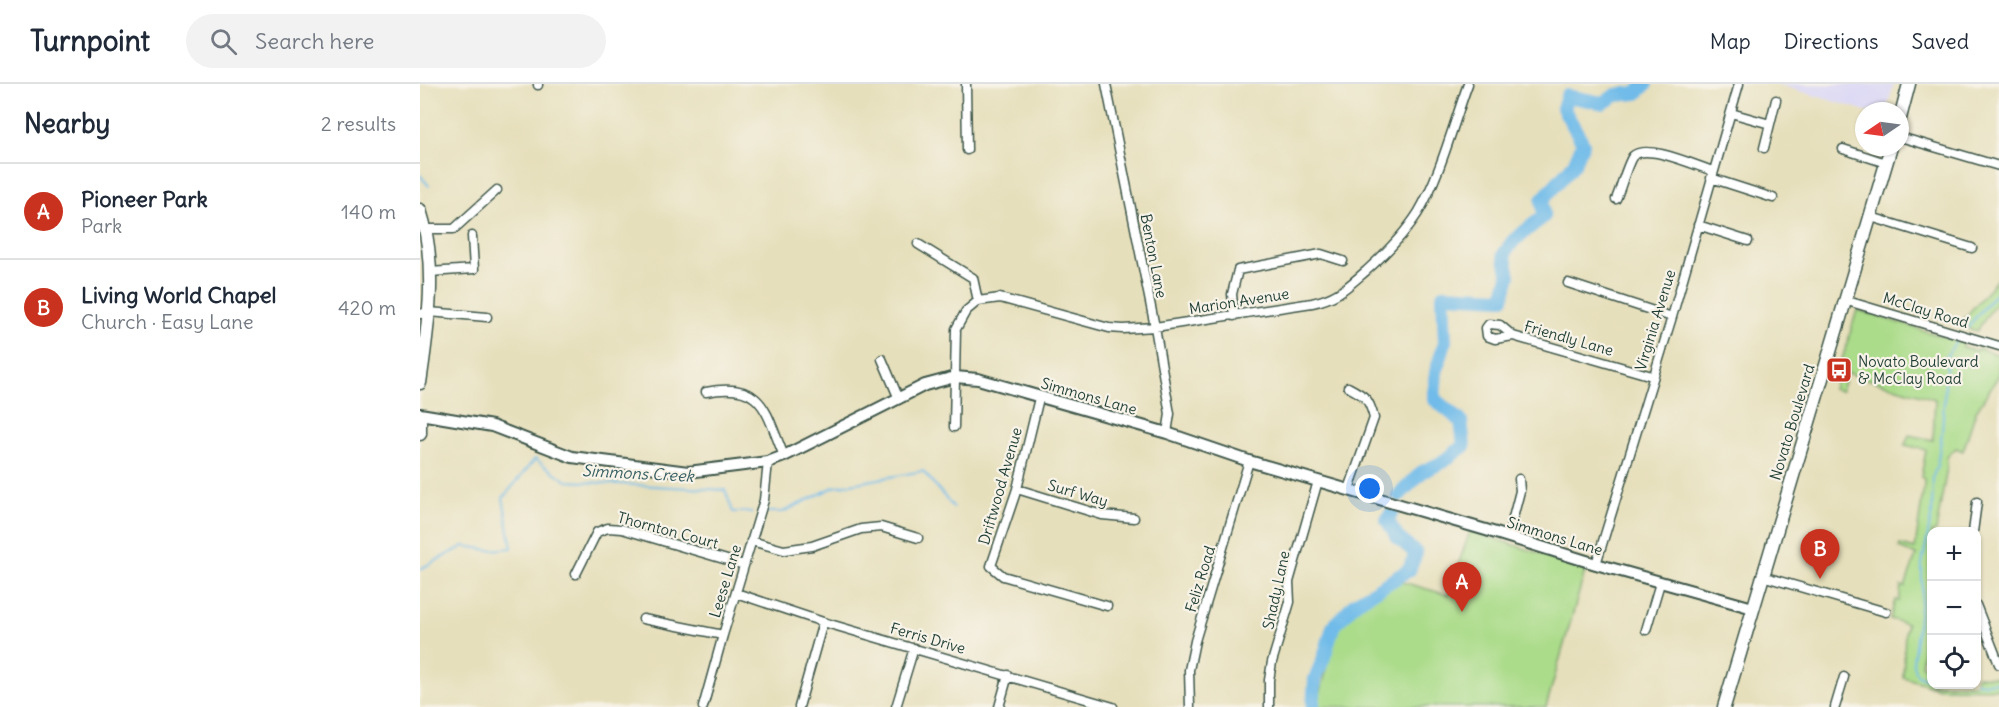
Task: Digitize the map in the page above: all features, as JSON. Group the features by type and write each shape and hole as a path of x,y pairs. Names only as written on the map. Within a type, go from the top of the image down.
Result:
{"main road":[{"path":"1905,102 1910,84"},
{"name":"Novato Boulevard","path":"1724,707 1888,156"},
{"path":"420,210 425,229 430,272 420,383"},
{"path":"420,422 420,434"}],"street":[{"path":"966,84 967,150"},
{"name":"Benton Lane","path":"1106,84 1155,327 1170,414 1167,433"},
{"name":"Marion Avenue","path":"978,301 1000,298 1109,328 1155,327 1329,299 1347,288 1383,255 1410,224 1429,193 1468,84"},
{"name":"Virginia Avenue","path":"1596,564 1672,317 1739,84"},
{"path":"1764,148 1776,100"},
{"path":"1731,113 1770,124"},
{"path":"1909,139 1999,166"},
{"path":"1843,149 1886,162"},
{"path":"1616,199 1632,157 1642,151 1653,151 1773,198"},
{"path":"425,229 454,229 497,190"},
{"path":"1870,217 1972,248"},
{"path":"1698,225 1748,241"},
{"path":"430,272 474,269 472,236"},
{"path":"918,244 973,278 978,301 966,311 956,329 954,427"},
{"path":"1234,316 1233,294 1238,270 1321,254 1343,261"},
{"path":"1568,284 1672,317"},
{"name":"McClay Road","path":"1844,300 1999,346"},
{"path":"425,313 487,317"},
{"name":"Friendly Lane","path":"1514,336 1652,376"},
{"path":"882,359 899,399"},
{"name":"Simmons Lane","path":"420,414 492,426 572,457 688,472 768,462 925,385 956,377 978,379 1167,433 1249,461 1660,583 1753,608"},
{"path":"1348,387 1366,396 1374,418 1349,489"},
{"path":"706,392 722,389 747,392 760,402 784,456"},
{"name":"Driftwood Avenue","path":"1039,398 1017,489 991,566 1003,576 1107,606"},
{"name":"Feliz Road","path":"1190,707 1188,670 1249,461"},
{"name":"Leese Lane","path":"703,707 764,500 768,462"},
{"path":"1508,537 1520,491 1519,479"},
{"name":"Shady Lane","path":"1269,707 1269,680 1290,602 1289,582 1318,481"},
{"name":"Surf Way","path":"1017,489 1102,515 1134,518"},
{"path":"1974,527 1977,502"},
{"path":"752,541 784,550 812,546 861,529 881,527 918,538"},
{"name":"Thornton Court","path":"576,574 597,532 608,528 744,565"},
{"path":"1762,576 1886,612"},
{"path":"1646,630 1660,583"},
{"name":"Ferris Drive","path":"736,593 822,622 1113,707"},
{"path":"1981,616 1999,664"},
{"path":"643,619 723,635"},
{"path":"799,707 822,622"},
{"path":"896,707 914,648"},
{"path":"999,707 1008,675"},
{"path":"1835,707 1844,676"}],"shaded area":[{"path":"1776,84 1894,84 1889,102 1855,102 1855,108"}],"green space":[{"path":"1999,277 1999,298 1977,331 1958,326"},
{"path":"1857,310 1964,343 1963,347 1976,351 1978,348 1999,355 1999,375 1976,411 1963,451 1956,448 1947,457 1937,527 1927,527 1927,628 1921,665 1927,667 1927,685 1903,677 1907,624 1890,619 1895,600 1899,601 1901,586 1905,587 1916,555 1899,548 1900,545 1915,549 1924,485 1924,479 1921,477 1926,450 1905,445 1909,435 1933,440 1935,399 1847,373 1841,391 1833,389"},
{"path":"1470,531 1586,568 1546,707 1319,707 1326,672 1325,644 1338,621 1363,604 1373,587 1392,579 1448,595"},
{"path":"1981,676 1999,677 1999,689 1981,689"}],"waterway":[{"path":"1399,495 1422,472 1443,462 1464,446 1461,421 1434,399 1436,372 1445,342 1443,295 1503,298 1509,276 1504,254 1513,241 1544,216 1542,200 1574,164 1583,143 1563,108 1567,96 1603,103 1616,95 1637,93 1646,84"},
{"path":"420,175 429,186"},
{"path":"1967,328 1999,289"},
{"path":"1927,679 1918,675 1913,662 1922,593 1922,564 1932,513 1933,476 1937,466 1942,432 1947,355 1957,340"},
{"name":"Simmons Creek","path":"420,569 464,546 489,550 512,548 503,498 535,459 567,481 725,490 733,512 752,512"},
{"name":"Simmons Creek","path":"767,512 783,512 834,487 923,471 954,508"},
{"path":"1313,707 1315,679 1333,627 1355,603 1409,570 1416,553 1398,538 1387,520 1393,510"},
{"path":"1981,683 1999,682"}],"place":[{"name":"Novato Boulevard & McClay Road","path":"1839,370"},
{"name":"Living World Chapel","path":"1820,579"},
{"name":"Pioneer Park","path":"1462,612"}]}
